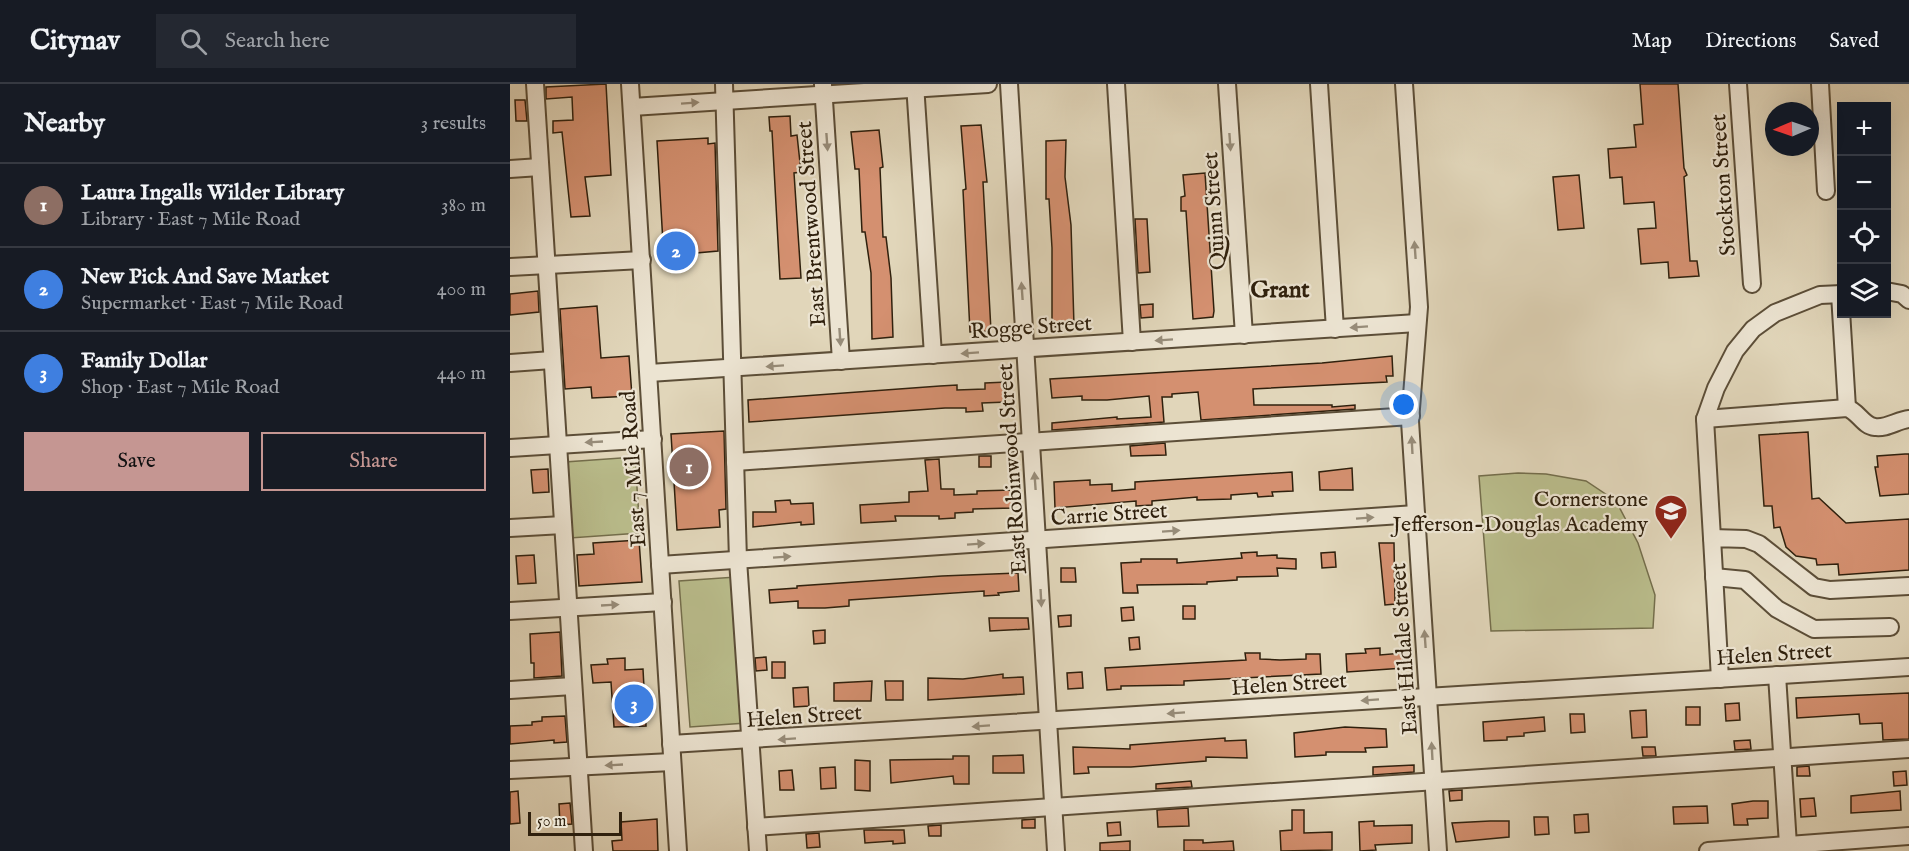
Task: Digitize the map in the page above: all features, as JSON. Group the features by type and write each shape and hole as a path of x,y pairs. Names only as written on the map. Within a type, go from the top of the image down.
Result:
{"street":[{"path":"535,84 583,851"},
{"name":"East 7 Mile Road","path":"630,84 642,260 652,302 654,338 649,373 652,439 678,851"},
{"path":"632,107 725,92 988,84"},
{"name":"East Robinwood Street","path":"1009,84 1039,540 1056,851"},
{"path":"1116,84 1132,342"},
{"name":"Quinn Street","path":"1227,84 1244,335"},
{"path":"1319,84 1335,329"},
{"name":"East Hildale Street","path":"1404,84 1419,307 1411,416 1438,851"},
{"name":"Stockton Street","path":"1738,84 1752,284"},
{"path":"1820,84 1826,190"},
{"path":"915,86 933,355"},
{"name":"East Brentwood Street","path":"823,89 841,361"},
{"path":"725,92 738,560 758,851"},
{"path":"510,169 540,167"},
{"path":"510,267 642,260"},
{"path":"1891,292 1902,294 1909,300"},
{"path":"1720,679 1705,419 1716,388 1735,351 1753,329 1775,313 1820,295 1837,294"},
{"path":"1842,318 1847,408"},
{"name":"Rogge Street","path":"649,373 1417,323"},
{"path":"510,363 552,360"},
{"path":"1705,419 1847,408 1855,410 1869,426 1877,428 1895,420 1909,419"},
{"path":"735,462 1411,416"},
{"path":"510,448 652,439"},
{"name":"Carrie Street","path":"660,565 1416,514"},
{"path":"510,528 563,525"},
{"path":"1712,538 1746,539 1759,544 1814,587 1830,590 1909,586"},
{"path":"1714,578 1745,580 1777,609 1814,629 1890,627"},
{"path":"510,611 663,602"},
{"name":"Helen Street","path":"671,744 750,741 1909,667"},
{"path":"1777,675 1788,845"},
{"path":"510,690 573,686"},
{"path":"756,827 1909,749"},
{"path":"510,770 672,762"},
{"path":"1708,851 1909,836"}],"green space":[{"path":"635,457 640,533 570,538 565,462"},
{"path":"1518,473 1546,474 1586,481 1616,501 1638,543 1655,595 1653,628 1491,631 1479,476"},
{"path":"736,577 746,723 690,727 679,581"}],"building":[{"path":"606,84 611,175 585,177 590,216 571,217 562,132 553,133 553,121 573,120 572,97 546,99 546,87"},
{"path":"1640,84 1678,84 1684,168 1687,175 1684,177 1690,261 1697,261 1699,276 1669,278 1668,262 1641,264 1638,229 1656,228 1654,202 1624,204 1622,177 1610,178 1608,149 1636,147 1634,125 1643,124"},
{"path":"515,100 525,100 527,121 516,121"},
{"path":"790,116 791,136 797,135 801,172 794,173 801,278 780,279 772,131 770,131 769,117"},
{"path":"981,125 987,182 983,182 991,331 970,332 963,190 966,189 961,126"},
{"path":"879,130 883,167 880,168 883,237 886,237 891,278 893,337 872,339 871,273 865,232 862,232 859,169 855,169 851,132"},
{"path":"708,138 708,144 715,143 718,251 685,254 679,263 669,264 664,260 657,141"},
{"path":"1066,140 1065,177 1071,225 1074,326 1052,327 1052,248 1049,199 1046,199 1046,141"},
{"path":"1205,173 1214,311 1213,317 1193,319 1186,211 1181,211 1181,197 1185,196 1183,175"},
{"path":"1579,175 1584,228 1558,230 1553,177"},
{"path":"1135,219 1147,219 1150,272 1138,273"},
{"path":"538,291 539,312 510,315 510,294"},
{"path":"1153,304 1153,317 1141,318 1140,305"},
{"path":"597,306 601,358 629,356 632,396 592,398 591,387 565,389 560,309"},
{"path":"1392,356 1393,376 1386,376 1387,382 1253,389 1254,405 1332,405 1332,407 1355,405 1355,409 1201,420 1198,392 1162,397 1164,422 1052,430 1052,423 1117,417 1117,419 1151,417 1149,396 1107,400 1082,400 1082,396 1052,398 1050,379 1322,363"},
{"path":"1007,382 1007,402 982,403 983,411 966,412 966,408 945,408 749,422 748,400 957,385 957,390 985,389 985,383"},
{"path":"724,431 726,509 719,510 720,527 677,530 671,434"},
{"path":"1808,432 1812,499 1819,498 1846,523 1909,519 1909,570 1839,575 1838,564 1817,565 1816,559 1796,556 1786,547 1780,527 1774,528 1772,506 1764,506 1759,435"},
{"path":"1165,443 1166,455 1131,456 1130,446"},
{"path":"1909,454 1909,494 1880,496 1875,467 1878,467 1877,456"},
{"path":"979,456 991,456 991,467 979,467"},
{"path":"939,459 941,489 954,489 954,495 977,494 977,491 1012,490 1013,508 973,509 973,512 955,513 955,518 895,516 896,521 861,523 860,505 909,502 909,492 928,491 925,460"},
{"path":"1352,468 1353,490 1320,490 1319,472"},
{"path":"548,469 549,492 533,493 531,470"},
{"path":"1292,472 1293,491 1272,492 1273,496 1258,497 1257,493 1231,495 1231,499 1197,500 1197,497 1152,501 1152,505 1136,506 1136,501 1055,508 1054,482 1090,480 1090,485 1112,484 1112,491 1135,489 1135,482"},
{"path":"790,500 791,504 813,503 814,524 801,525 801,522 753,527 753,512 776,512 775,501"},
{"path":"639,540 642,582 579,586 577,555 594,554 593,543"},
{"path":"1379,543 1394,543 1395,604 1385,605"},
{"path":"1257,552 1257,556 1277,555 1277,558 1296,559 1296,569 1277,568 1278,576 1237,577 1237,580 1207,582 1207,584 1137,585 1138,593 1123,593 1121,563 1141,562 1141,559 1177,559 1177,563 1242,558 1241,553"},
{"path":"1335,552 1336,567 1322,568 1321,553"},
{"path":"534,555 536,583 518,584 516,556"},
{"path":"1061,568 1075,568 1076,582 1061,582"},
{"path":"1018,573 1019,591 998,593 999,595 984,596 984,591 849,600 849,606 825,608 798,608 798,601 770,603 769,590 797,588 797,586"},
{"path":"1183,606 1195,606 1195,619 1183,619"},
{"path":"1133,607 1134,620 1122,621 1121,608"},
{"path":"1071,615 1071,626 1059,627 1058,616"},
{"path":"989,618 1028,618 1029,629 990,631"},
{"path":"825,630 825,643 814,644 813,631"},
{"path":"560,632 562,676 534,678 530,634"},
{"path":"1139,637 1140,649 1130,650 1129,638"},
{"path":"1380,648 1380,655 1403,653 1404,668 1347,672 1346,654 1366,653 1365,649"},
{"path":"1245,653 1260,653 1260,659 1280,660 1306,659 1306,654 1320,654 1321,674 1184,681 1184,685 1121,686 1121,689 1107,690 1105,668 1246,660"},
{"path":"766,657 767,670 756,671 755,658"},
{"path":"625,658 625,670 643,669 646,726 614,727 611,682 593,683 591,665 608,664 607,659"},
{"path":"772,662 785,662 785,678 772,678"},
{"path":"1082,672 1083,688 1068,689 1067,673"},
{"path":"1003,674 1003,678 1023,677 1024,694 928,700 928,678 963,679"},
{"path":"872,681 871,701 834,701 834,683"},
{"path":"885,681 903,681 903,700 886,700"},
{"path":"808,687 809,706 794,707 793,688"},
{"path":"1909,693 1909,739 1883,740 1882,723 1860,724 1859,714 1797,718 1796,698"},
{"path":"1739,703 1740,720 1726,721 1725,704"},
{"path":"1686,707 1700,707 1700,725 1686,725"},
{"path":"1646,710 1647,737 1632,738 1630,711"},
{"path":"1570,714 1584,714 1585,732 1571,733"},
{"path":"565,716 567,742 554,743 554,740 510,744 510,726 532,725 532,722 542,721 542,717"},
{"path":"1544,717 1545,731 1507,737 1507,740 1484,741 1483,722"},
{"path":"1345,727 1386,729 1387,747 1365,748 1366,752 1326,752 1326,755 1295,757 1294,733"},
{"path":"1225,738 1225,741 1246,740 1247,758 1206,757 1206,761 1131,767 1088,767 1089,773 1074,774 1073,747 1130,749 1130,745"},
{"path":"1750,740 1751,749 1735,750 1734,741"},
{"path":"1642,747 1655,747 1656,756 1643,756"},
{"path":"1023,755 1024,773 993,773 993,756"},
{"path":"953,756 969,756 969,784 954,784 953,776 891,783 890,760 953,759"},
{"path":"855,760 870,761 870,791 855,790"},
{"path":"1414,765 1414,772 1373,775 1373,767"},
{"path":"1809,766 1810,776 1797,776 1797,767"},
{"path":"835,767 836,788 821,789 820,768"},
{"path":"792,770 794,790 780,790 779,771"},
{"path":"1906,771 1907,785 1894,786 1893,772"},
{"path":"1191,781 1192,787 1156,789 1156,784"},
{"path":"1462,790 1462,800 1450,801 1449,791"},
{"path":"518,791 520,823 510,824 510,792"},
{"path":"1900,791 1901,810 1851,813 1851,796"},
{"path":"1814,798 1816,816 1801,817 1800,799"},
{"path":"1768,801 1768,818 1747,819 1748,825 1734,825 1732,804"},
{"path":"570,803 572,824 560,825 559,804"},
{"path":"1707,806 1708,823 1674,824 1673,807"},
{"path":"1188,808 1189,826 1158,827 1157,810"},
{"path":"1292,810 1304,810 1304,833 1332,832 1332,850 1281,851 1280,831 1292,830"},
{"path":"1588,814 1589,832 1575,833 1574,815"},
{"path":"1534,817 1548,817 1549,834 1535,835"},
{"path":"657,819 658,851 613,851 612,841 622,840 621,822"},
{"path":"1035,819 1035,828 1022,828 1022,820"},
{"path":"1374,821 1374,826 1412,825 1412,843 1375,845 1376,850 1360,851 1359,822"},
{"path":"1509,821 1509,837 1456,842 1452,823"},
{"path":"1120,822 1121,835 1108,836 1107,823"},
{"path":"941,825 941,836 929,836 928,826"},
{"path":"864,830 904,830 905,843 893,844 893,841 865,843"},
{"path":"819,833 820,847 807,848 806,834"},
{"path":"1184,840 1203,840 1203,843 1233,841 1234,851 1184,851"},
{"path":"1130,841 1130,851 1100,851 1100,843"}],"place":[{"name":"New Pick And Save Market","path":"676,251"},
{"name":"Laura Ingalls Wilder Library","path":"689,467"},
{"name":"Cornerstone Jefferson-Douglas Academy","path":"1671,540"},
{"name":"Family Dollar","path":"634,704"}],"district":[{"name":"Grant","path":"1280,289"}]}
